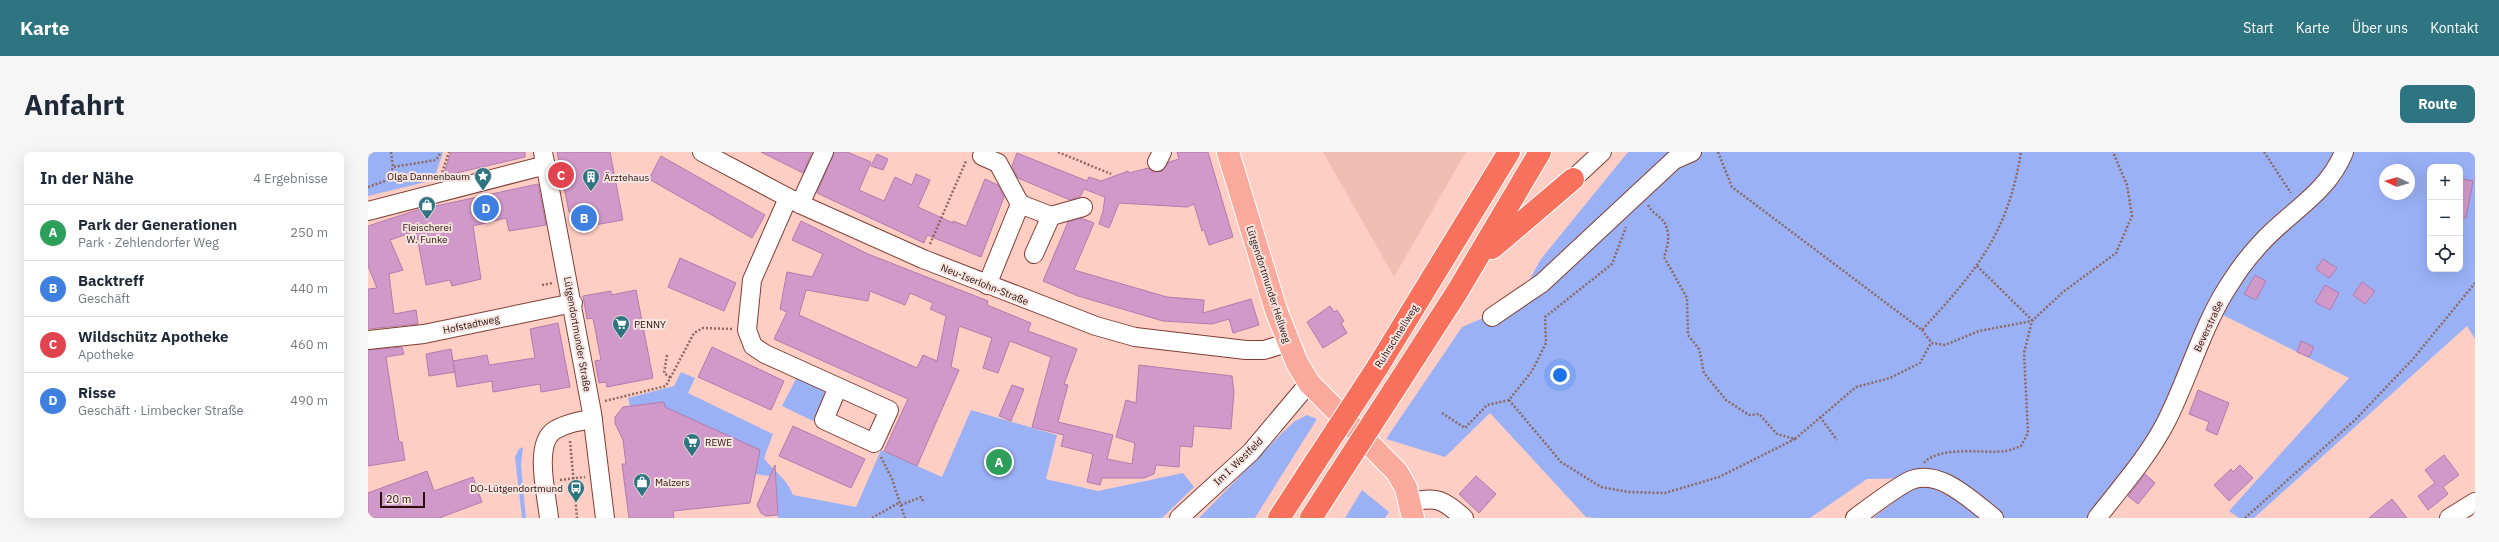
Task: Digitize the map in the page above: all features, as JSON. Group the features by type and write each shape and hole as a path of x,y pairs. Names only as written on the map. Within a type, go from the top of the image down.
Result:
{"highway":[{"name":"Ruhrschnellweg","path":"1279,518 1377,368 1509,152"},
{"path":"1311,518 1456,292 1540,152"},
{"path":"1456,292 1484,256 1505,234 1573,178"}],"main road":[{"name":"Lütgendortmunder Hellweg","path":"1228,152 1287,342 1309,383 1397,472 1412,510"}],"street":[{"path":"824,152 794,201 752,280 747,330 753,346 765,354 889,410 874,443 824,420 838,387"},
{"path":"1573,178 1602,152"},
{"path":"1492,317 1542,283 1641,189 1674,160 1692,152"},
{"name":"Beverstraße","path":"2097,518 2144,457 2166,422 2208,324 2232,280 2261,242 2332,176 2344,152"},
{"name":"Neu-Iserlohn-Straße","path":"707,153 794,201 923,259 1096,326 1135,337 1246,350 1264,350 1287,342"},
{"path":"975,157 998,163 1020,204 1051,216 1083,207"},
{"path":"368,211 436,193 544,159"},
{"name":"Lütgendortmunder Straße","path":"544,159 596,411 605,518"},
{"path":"987,285 1020,204"},
{"path":"1034,254 1051,216"},
{"name":"Hofstadtweg","path":"368,340 424,334 573,303"},
{"name":"Im I. Westfeld","path":"1179,518 1251,452 1309,383"},
{"path":"549,518 543,459 546,439 554,430 596,411"},
{"path":"1855,518 1908,482 1926,478 1941,480 1994,518"},
{"path":"1412,510 1437,499 1446,502 1464,518"},
{"path":"2449,518 2475,502"}],"path":[{"path":"368,187 388,180 393,168 391,152"},
{"path":"393,168 436,160 441,152"},
{"path":"436,193 449,152"},
{"path":"1058,152 1111,174"},
{"path":"1718,152 1732,187 1922,330 1931,342 1945,345 1979,331 2032,320 2063,292 2116,253 2132,216 2127,185 2113,152"},
{"path":"1922,330 1969,279 1999,230 2016,185 2021,152"},
{"path":"2264,152 2300,207"},
{"path":"923,259 975,157"},
{"path":"1641,189 1651,211 1664,222 1669,240 1664,256 1687,298 1688,335 1699,349 1704,373 1726,400 1749,415 1759,414 1776,434 1795,439"},
{"path":"1442,413 1465,428 1487,405 1509,400 1532,371 1546,343 1545,317 1612,264 1628,223"},
{"path":"1977,266 2032,320"},
{"path":"2245,518 2354,420 2413,359 2475,283"},
{"path":"1908,482 1929,457 1953,452 2006,451 2021,446 2028,433 2024,353 2032,320"},
{"path":"596,411 666,386 694,333 703,328 747,330"},
{"path":"1509,400 1562,462 1601,487 1629,492 1665,493 1718,477 1795,439 1856,387 1890,378 1920,363 1931,342"},
{"path":"667,354 664,373 671,378"},
{"path":"1820,417 1837,440"},
{"path":"569,435 577,518"},
{"path":"874,443 892,479 905,518"},
{"path":"559,480 585,477"},
{"path":"872,518 900,504 921,497 924,503"}],"shaded area":[{"path":"368,152 443,152 434,180 368,196"},
{"path":"1323,152 1466,152 1394,277"},
{"path":"1628,152 2342,152 2247,252 2165,420 2093,518 2002,518 1918,478 1867,479 1810,518 1586,517 1490,413 1445,457 1386,439 1462,327 1516,304 1541,259"},
{"path":"2351,152 2475,152 2475,339 2467,326 2254,518 2239,518 2229,511 2349,378 2219,313 2261,249 2338,183"},
{"path":"681,372 695,378 688,393 773,434 764,458 784,479 793,495 856,507 881,450 942,477 971,410 1057,435 1046,479 1098,491 1183,473 1194,487 1162,518 778,518 776,477 755,474 665,407 663,402 630,406 628,398 674,386"},
{"path":"798,375 822,387 825,394 813,421 782,406"},
{"path":"1307,415 1317,419 1255,518 1199,518 1281,434 1295,421"},
{"path":"523,447 521,465 526,518 522,518 515,457 519,449"},
{"path":"1925,485 1962,502 1981,518 1873,518 1907,492"},
{"path":"1362,490 1389,512 1385,518 1345,518"}],"building":[{"path":"451,152 525,152 525,157 443,176"},
{"name":"Ärztehaus","path":"557,152 610,152 623,220 583,227 580,209 569,212"},
{"path":"761,152 812,152 803,173"},
{"path":"834,152 847,152 871,162 859,190 884,201 895,177 912,185 916,174 930,180 918,207 953,223 953,221 966,226 985,179 998,185 1004,197 981,257 927,235 924,243 817,193"},
{"path":"1177,152 1208,152 1233,237 1209,245 1204,230 1202,231 1194,204 1187,207 1119,203 1109,228 1099,224 1105,197 1084,189 1080,197 1070,200 1018,178 1012,166 1017,153 1087,181 1089,177 1101,181 1128,171 1129,173 1148,168 1153,172 1162,171 1169,162 1179,159"},
{"path":"877,154 888,159 883,170 871,166"},
{"path":"661,156 765,215 752,238 649,179"},
{"path":"2463,179 2473,181 2466,218 2463,218"},
{"path":"538,184 546,225 509,231 506,218 473,226 481,279 452,286 450,280 426,285 416,231 390,240 403,270 389,274 394,314 416,310 418,324 368,329 368,289 377,288 368,266 368,226 417,210"},
{"path":"1081,218 1094,223 1074,270 1167,297 1204,300 1203,313 1251,299 1259,325 1233,333 1229,319 1212,324 1163,321 1078,296 1043,281 1068,222"},
{"path":"801,221 868,254 988,301 987,305 1031,323 1028,331 1077,349 1064,384 1068,385 1058,422 1113,435 1107,459 1132,464 1135,443 1116,437 1126,400 1136,403 1139,365 1232,376 1234,392 1231,429 1194,426 1192,447 1180,446 1179,467 1156,465 1154,474 1144,478 1102,478 1100,485 1087,482 1093,454 1061,446 1064,435 1032,427 1051,357 1010,341 998,373 983,368 992,338 959,326 951,367 959,370 917,466 884,451 908,399 774,339 787,312 780,309 787,272 812,277 823,254 792,240","holes":["806,290 868,301 870,291 905,305 910,293 933,303 930,309 946,316 937,361 923,355 917,368 799,315"]},
{"path":"680,258 736,283 724,311 668,287"},
{"path":"2323,259 2337,268 2329,278 2316,269"},
{"path":"2255,275 2266,281 2256,300 2244,294"},
{"path":"2362,282 2375,291 2365,304 2353,295"},
{"path":"2325,285 2339,293 2330,310 2315,302"},
{"name":"PENNY","path":"636,290 653,378 607,387 606,382 599,383 595,361 601,360 593,318 587,319 583,296 611,291 611,295"},
{"path":"1330,306 1334,312 1337,310 1344,321 1341,323 1347,333 1323,348 1307,322"},
{"path":"558,323 570,387 541,392 540,384 493,392 492,381 457,387 453,361 487,355 489,365 535,358 530,329"},
{"path":"2301,341 2314,347 2309,357 2297,352"},
{"path":"402,347 404,354 386,357 399,442 402,442 405,460 368,466 368,350"},
{"path":"712,347 784,381 771,410 698,377"},
{"path":"451,349 455,372 429,376 426,354"},
{"path":"1012,385 1024,389 1011,421 999,416"},
{"path":"2198,390 2229,403 2217,435 2206,430 2209,422 2189,414"},
{"name":"REWE","path":"664,402 665,407 760,450 750,503 673,511 674,518 629,518 622,464 626,464 623,440 615,423 615,417 623,407"},
{"path":"793,426 865,459 851,488 779,456"},
{"path":"2444,455 2459,475 2443,487 2448,494 2428,510 2418,496 2435,483 2425,470"},
{"path":"775,465 778,515 766,516 761,513 757,505"},
{"path":"2240,465 2253,478 2229,501 2214,485 2231,469 2233,472"},
{"path":"427,471 434,491 473,477 482,502 439,518 368,518 368,493"},
{"path":"2145,474 2155,483 2138,504 2128,496"},
{"path":"1476,476 1496,494 1479,513 1459,494"},
{"path":"2392,499 2407,518 2369,518"}],"place":[{"name":"Wildschütz Apotheke","path":"561,175"},
{"name":"Olga Dannenbaum","path":"483,191"},
{"name":"Ärztehaus","path":"591,192"},
{"name":"Risse","path":"486,208"},
{"name":"Backtreff","path":"584,218"},
{"name":"Fleischerei W. Funke","path":"427,220"},
{"name":"PENNY","path":"621,339"},
{"name":"REWE","path":"692,457"},
{"name":"Park der Generationen","path":"999,462"},
{"name":"Malzers","path":"642,497"},
{"name":"DO-Lütgendortmund","path":"576,503"}]}
